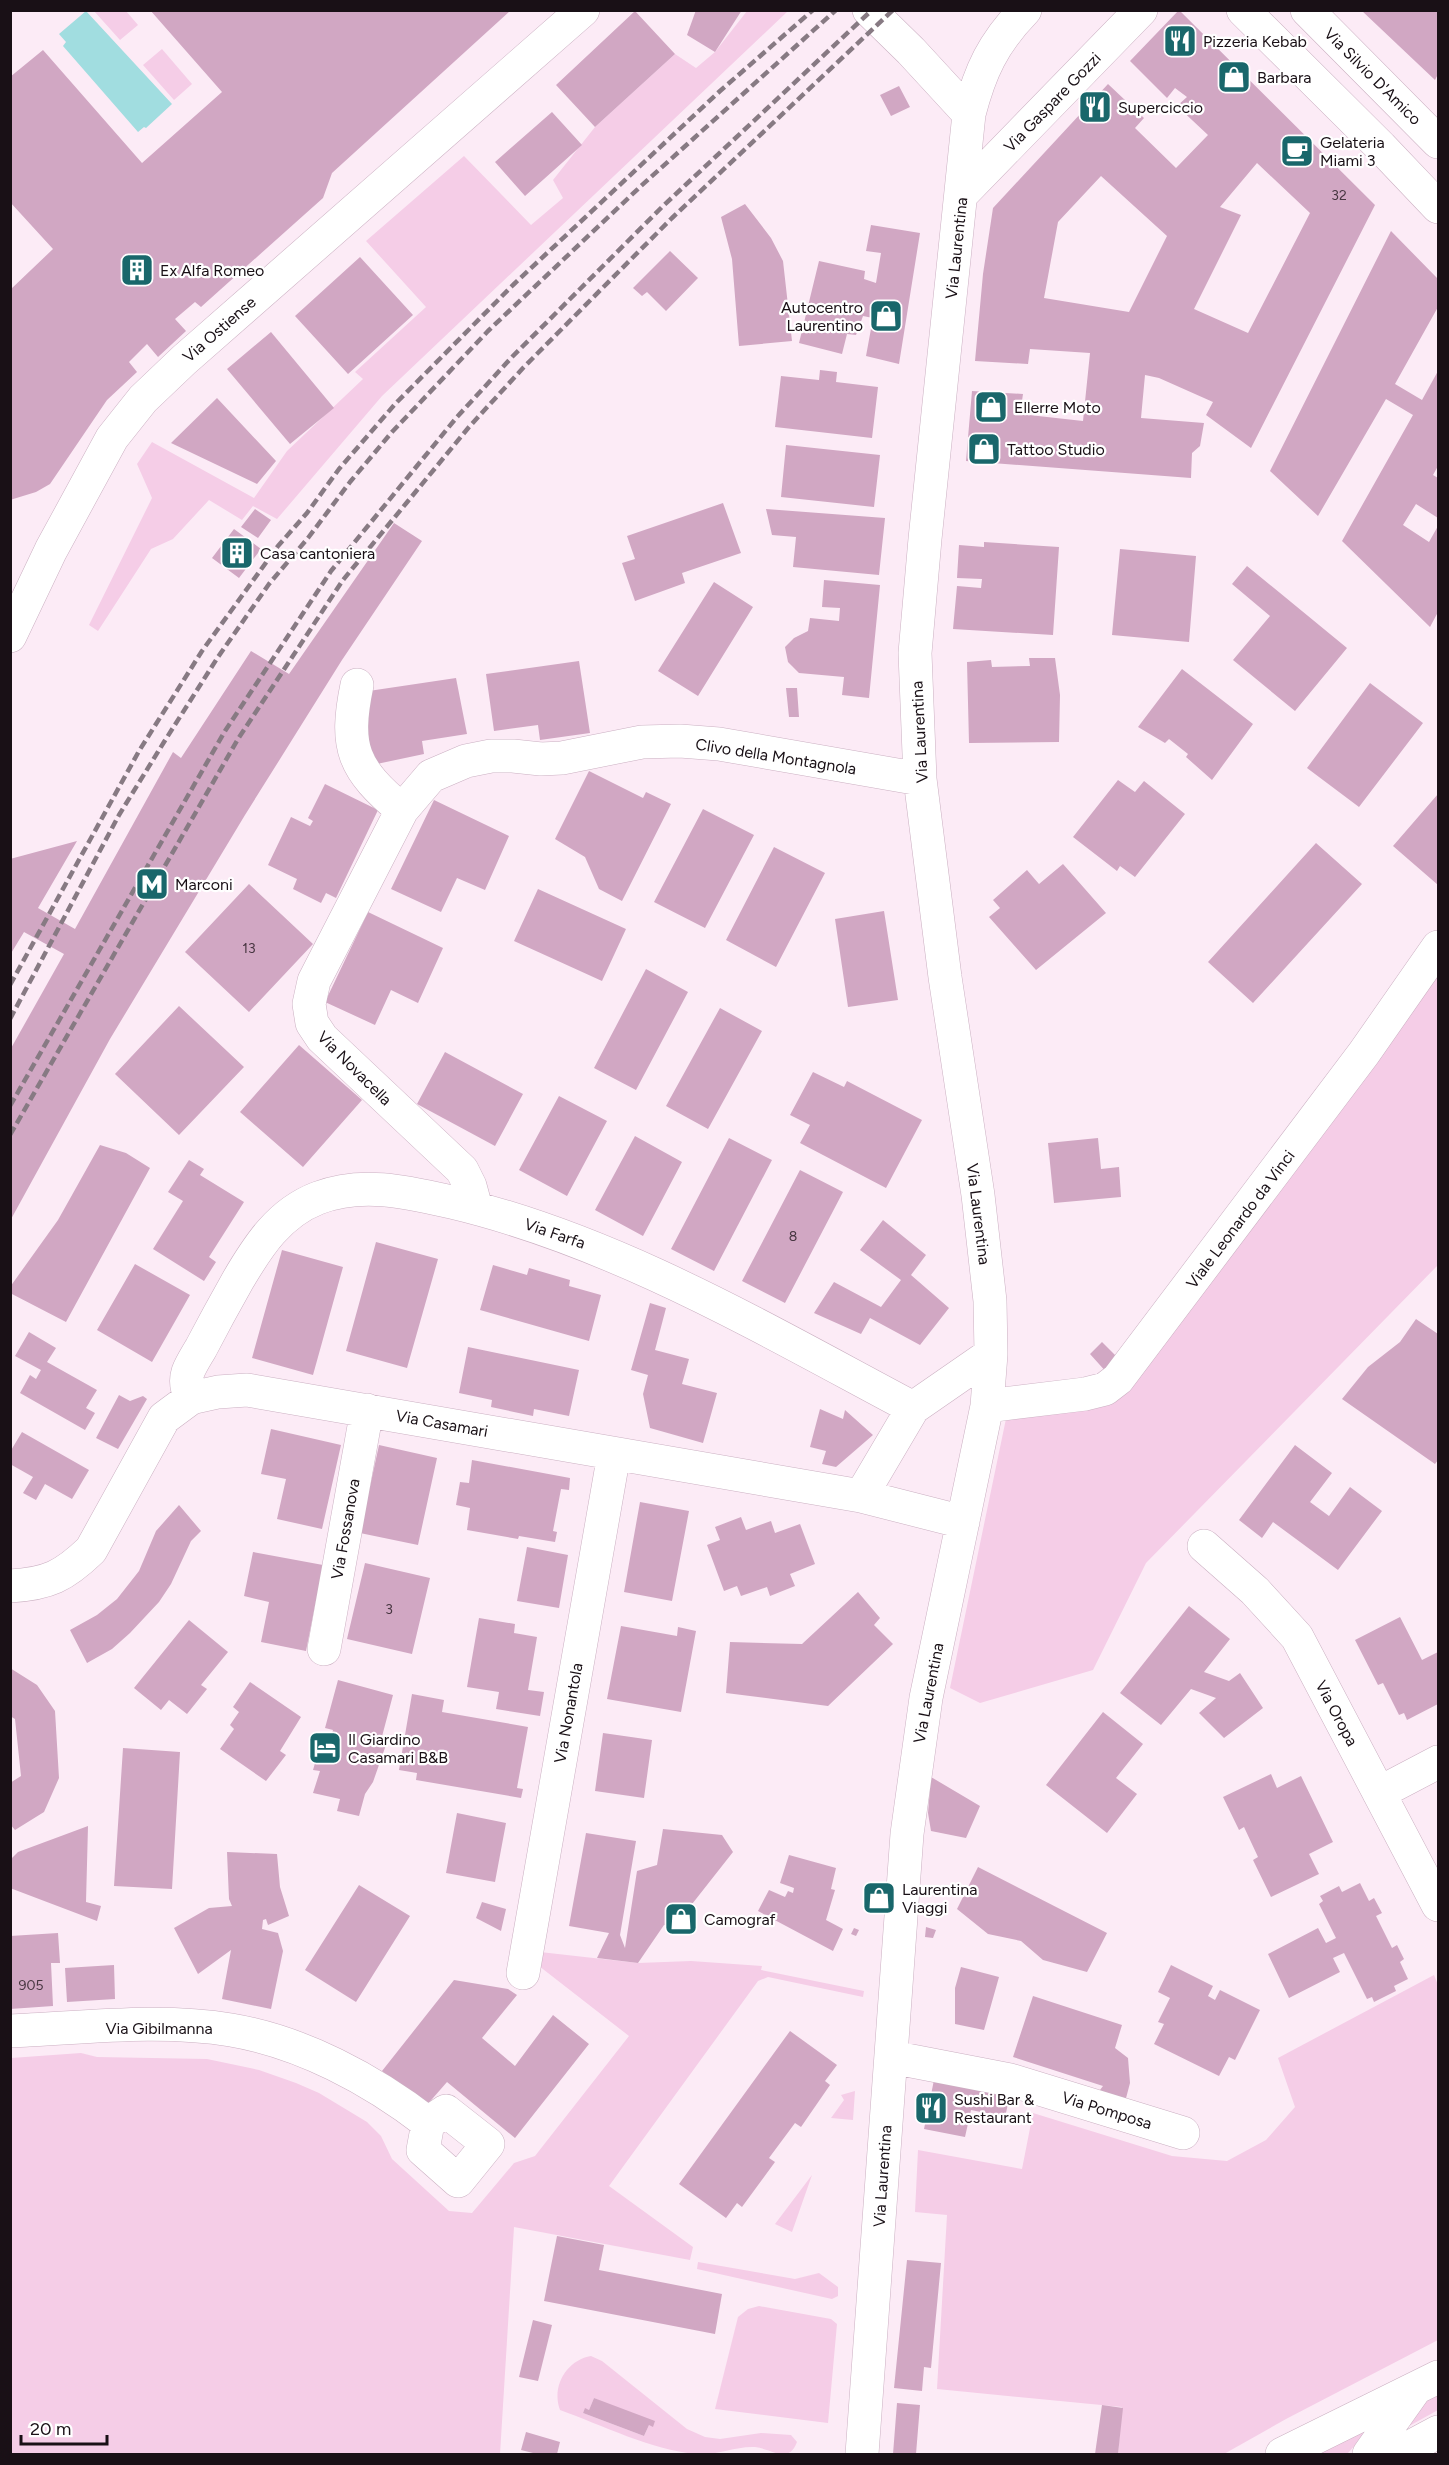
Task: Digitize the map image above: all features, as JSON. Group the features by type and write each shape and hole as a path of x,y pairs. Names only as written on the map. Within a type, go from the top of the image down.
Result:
{"street":[{"name":"Via Ostiense","path":"10,636 112,438 147,394 583,10"},
{"path":"869,10 918,58 969,114"},
{"path":"969,114 979,80 992,49 1025,10"},
{"name":"Via Gaspare Gozzi","path":"962,194 1141,10"},
{"path":"1243,10 1389,154 1438,207"},
{"name":"Via Silvio D'Amico","path":"1307,10 1437,137"},
{"name":"Via Laurentina","path":"862,2454 904,1858 918,1748 987,1406 991,1353 990,1301 978,1195 945,977 920,779 915,663 917,624 969,114"},
{"path":"10,612 37,580"},
{"path":"357,685 352,711 351,735 354,752 365,775 402,810"},
{"name":"Clivo della Montagnola","path":"402,810 431,776 466,761 491,756 562,758 642,742 719,744 920,779"},
{"name":"Via Novacella","path":"402,810 314,981 309,1004 312,1023 322,1038 455,1162 470,1186 476,1208"},
{"name":"Viale Leonardo da Vinci","path":"987,1406 1096,1392 1118,1379 1357,1062 1438,946"},
{"name":"Via Farfa","path":"191,1398 187,1389 188,1372 256,1250 275,1225 307,1203 331,1194 358,1189 377,1189 399,1190 476,1208 577,1240 631,1263 913,1408"},
{"path":"861,1496 913,1408 991,1353"},
{"name":"Via Casamari","path":"10,1586 37,1584 57,1578 91,1550 164,1418 191,1398 218,1392 247,1390 861,1496 963,1522"},
{"name":"Via Fossanova","path":"324,1649 367,1410"},
{"name":"Via Nonantola","path":"523,1973 614,1454"},
{"name":"Via Oropa","path":"1204,1546 1255,1591 1297,1637 1438,1905"},
{"path":"1379,1793 1438,1762"},
{"name":"Via Gibilmanna","path":"10,2031 159,2025 232,2030 284,2044 329,2061 401,2101 428,2123"},
{"name":"Via Pomposa","path":"891,2057 1010,2080 1183,2133"},
{"path":"1282,2454 1426,2384"},
{"path":"1369,2454 1426,2384"},
{"path":"1396,2454 1438,2432"}],"shaded area":[{"path":"94,11 126,11 138,25 120,40"},
{"path":"747,11 788,11 382,396 277,519 253,506 242,520 209,500 173,539 151,549 98,631 89,625 152,498 137,464 152,442 254,498 287,451 363,379 355,372 426,307 366,241 464,156 531,225 563,198 553,180 595,127 675,54 696,68 715,52"},
{"path":"162,49 192,84 174,100 143,65"},
{"path":"1438,976 1438,1265 1146,1563 1093,1670 980,1703 950,1688 1007,1414 1085,1404 1361,1082"},
{"path":"540,1952 638,1963 691,1961 762,1966 761,1970 864,1991 863,1997 768,1977 758,1981 609,2186 693,2247 690,2260 514,2227 500,2454 11,2454 11,2058 81,2053 97,2057 207,2059 259,2070 319,2093 367,2122 381,2136 392,2159 449,2211 472,2213 514,2163 535,2156 629,2036 539,1966"},
{"path":"1434,1975 1438,1985 1438,2340 1224,2454 1118,2454 1122,2407 937,2389 947,2215 915,2212 918,2150 1022,2169 1033,2113 1172,2156 1227,2161 1266,2140 1295,2107 1278,2058"},
{"path":"855,2091 853,2120 831,2118 844,2100 841,2095"},
{"path":"812,2175 792,2232 775,2224"},
{"path":"698,2262 795,2279 819,2273 838,2287 838,2296 832,2299 697,2269"},
{"path":"759,2306 831,2319 837,2324 828,2423 715,2409 738,2317 748,2309"},
{"path":"591,2356 602,2361 687,2429 705,2437 720,2439 761,2433 791,2435 797,2442 789,2453 785,2454 755,2447 696,2454 679,2452 644,2442 560,2410 558,2392 560,2383 568,2369","holes":["594,2398 649,2425 644,2436 583,2413 585,2409 589,2410"]},
{"path":"1438,2393 1438,2410 1402,2430 1427,2399"},
{"path":"1374,2425 1347,2454 1320,2454"}],"water":[{"path":"86,11 172,104 146,128 138,132 63,46 66,42 59,34"}],"building":[{"name":"Ex Alfa Romeo","path":"150,10 511,10 332,173 323,198 201,307 195,302 175,319 186,331 158,357 147,344 129,362 137,372 107,400 50,484 36,492 10,500 10,290 53,249 10,202 10,77 43,50 142,163 222,92"},
{"path":"696,10 742,10 715,52 687,35"},
{"path":"1179,10 1375,205 1251,448 1206,415 1213,402 1159,378 1145,375 1141,418 1204,423 1200,446 1192,453 1191,478 966,461 972,391 1023,394 1020,414 1083,421 1090,353 1030,349 1028,364 975,361 983,274 993,208 1108,84 1144,118 1135,128 1176,168 1208,135 1177,106 1187,97 1175,88 1167,98 1130,61","holes":["1257,163 1310,213 1248,333 1194,309 1241,215 1220,207","1101,176 1167,236 1129,312 1044,298 1058,222"]},
{"path":"1361,10 1438,10 1438,74 1435,80"},
{"path":"635,11 675,54 595,127 556,85"},
{"path":"899,86 910,107 891,116 880,95"},
{"path":"552,112 582,145 525,196 495,162"},
{"path":"745,204 771,238 783,261 792,341 739,346 732,259 721,217"},
{"path":"871,225 920,233 899,364 866,356 873,318 863,316 856,335 847,334 842,354 799,343 819,261 865,271 864,279 876,283 881,253 866,251"},
{"path":"1391,231 1438,279 1438,307 1395,384 1422,400 1438,371 1438,466 1433,475 1438,478 1438,518 1416,504 1403,525 1429,542 1438,526 1438,612 1430,627 1342,541 1413,415 1386,399 1318,516 1270,471"},
{"path":"670,251 698,278 666,311 647,292 642,296 633,288"},
{"path":"360,257 413,315 348,374 295,316"},
{"path":"271,332 334,408 290,444 227,369"},
{"path":"820,370 837,372 836,382 878,387 872,438 775,427 781,376 819,380"},
{"path":"217,398 276,461 257,484 171,443"},
{"path":"786,445 880,455 874,507 781,497"},
{"path":"723,503 741,553 682,573 685,583 635,601 622,563 635,559 627,536"},
{"path":"255,509 271,520 258,538 241,527"},
{"path":"766,509 885,518 879,575 793,567 796,537 772,535"},
{"name":"Marconi","path":"394,523 422,541 342,660 245,815 110,1039 10,1221 10,1050 64,954 24,932 10,955 10,859 77,841 38,908 75,929 173,752 181,758 251,651 289,674"},
{"name":"Casa cantoniera","path":"234,529 261,549 239,578 212,558"},
{"path":"984,542 1059,547 1053,635 953,629 957,586 981,588 982,579 957,578 959,545 984,547"},
{"path":"1120,549 1196,556 1189,642 1112,635"},
{"path":"1247,566 1347,648 1295,711 1233,660 1270,616 1232,584"},
{"path":"824,580 880,585 869,698 842,695 844,677 799,673 788,662 785,647 794,638 808,631 810,618 839,621 840,608 822,607"},
{"path":"714,582 753,607 698,696 658,671"},
{"path":"1029,658 1055,658 1060,695 1059,742 969,743 967,662 991,660 992,667 1030,666"},
{"path":"579,661 590,733 540,740 538,725 494,731 486,674"},
{"path":"1182,669 1253,724 1212,780 1186,757 1188,754 1169,739 1165,743 1138,727"},
{"path":"456,678 467,734 422,741 424,754 372,765 362,692"},
{"path":"1370,683 1423,723 1359,807 1307,768"},
{"path":"786,688 797,688 799,717 789,717"},
{"path":"589,771 643,798 646,792 671,804 622,901 599,889 585,857 555,839"},
{"path":"1118,780 1135,792 1144,781 1185,814 1135,877 1120,866 1117,871 1073,837"},
{"path":"325,784 378,810 336,898 326,893 321,903 293,889 297,879 268,865 291,817 310,826 313,821 308,818"},
{"path":"1438,794 1438,885 1393,846"},
{"path":"434,800 509,836 485,890 457,878 441,912 391,889"},
{"path":"703,809 754,835 705,928 654,902"},
{"path":"1316,843 1362,884 1253,1003 1208,962"},
{"path":"774,847 825,873 776,967 726,940"},
{"path":"1063,864 1106,913 1036,970 989,917 1000,908 993,900 1027,870 1039,884"},
{"path":"249,884 313,944 249,1012 185,952"},
{"path":"538,889 626,929 602,981 514,941"},
{"path":"884,911 898,1000 848,1007 835,919"},
{"path":"368,912 443,948 418,1003 391,990 375,1025 325,1002"},
{"path":"646,969 688,992 636,1090 594,1068"},
{"path":"179,1006 244,1067 179,1135 115,1074"},
{"path":"720,1008 762,1031 708,1129 666,1106"},
{"path":"299,1045 362,1100 303,1167 240,1112"},
{"path":"445,1052 523,1094 495,1146 417,1104"},
{"path":"813,1072 844,1087 847,1081 922,1120 886,1188 800,1143 810,1125 790,1115"},
{"path":"559,1096 607,1121 567,1196 519,1170"},
{"path":"635,1136 682,1162 643,1236 595,1210"},
{"path":"729,1138 772,1160 714,1271 671,1249"},
{"path":"1098,1138 1101,1169 1119,1167 1121,1197 1054,1203 1048,1143"},
{"path":"100,1145 126,1153 150,1168 66,1322 10,1293 10,1287 58,1220"},
{"path":"189,1160 204,1169 200,1175 244,1202 209,1257 216,1262 204,1281 153,1249 183,1201 168,1192"},
{"path":"800,1170 843,1192 785,1303 742,1281"},
{"path":"883,1220 926,1255 911,1275 949,1308 920,1345 870,1318 861,1334 814,1313 834,1282 881,1307 901,1280 860,1250"},
{"path":"376,1242 438,1259 407,1368 346,1351"},
{"path":"282,1250 343,1267 313,1375 252,1358"},
{"path":"135,1264 190,1295 152,1362 97,1330"},
{"path":"493,1265 527,1275 529,1268 570,1280 569,1286 601,1295 589,1341 480,1310"},
{"path":"650,1303 666,1308 655,1350 689,1359 682,1384 717,1393 703,1443 650,1428 643,1394 648,1375 631,1370"},
{"path":"1416,1319 1438,1334 1438,1460 1435,1464 1342,1399 1368,1367 1400,1342"},
{"path":"29,1332 56,1348 47,1362 97,1390 86,1408 95,1413 85,1430 20,1393 30,1375 36,1379 41,1370 15,1356"},
{"path":"1102,1342 1121,1361 1108,1374 1090,1354"},
{"path":"468,1347 579,1370 569,1416 534,1409 533,1416 491,1407 492,1400 459,1393"},
{"path":"119,1395 130,1401 143,1396 147,1399 118,1449 96,1438"},
{"path":"820,1409 843,1419 845,1410 873,1435 836,1467 822,1464 826,1451 810,1447"},
{"path":"271,1429 341,1445 322,1529 277,1519 286,1479 261,1474"},
{"path":"22,1432 89,1470 72,1499 45,1484 36,1500 23,1493 33,1477 10,1464 10,1452"},
{"path":"379,1445 437,1458 418,1545 360,1533"},
{"path":"1295,1445 1332,1473 1310,1502 1329,1516 1350,1487 1382,1511 1338,1570 1273,1522 1262,1538 1239,1520"},
{"path":"472,1460 570,1478 569,1490 561,1489 553,1531 557,1532 555,1542 519,1536 518,1539 467,1530 470,1508 456,1505 460,1482 469,1483"},
{"path":"640,1502 689,1511 672,1601 624,1592"},
{"path":"179,1505 201,1531 191,1541 171,1584 159,1602 130,1633 112,1649 87,1663 70,1630 97,1615 117,1599 139,1571 156,1531"},
{"path":"741,1517 746,1530 771,1521 775,1533 800,1524 815,1564 790,1574 795,1586 770,1596 767,1587 741,1596 737,1586 724,1591 707,1545 720,1540 715,1527"},
{"path":"527,1547 568,1555 559,1608 517,1601"},
{"path":"253,1552 323,1565 306,1651 261,1642 269,1602 244,1596"},
{"path":"365,1563 430,1578 412,1654 347,1639"},
{"path":"858,1592 880,1618 874,1625 893,1644 828,1706 726,1693 730,1642 802,1644"},
{"path":"1189,1606 1230,1639 1204,1672 1229,1681 1240,1673 1263,1708 1224,1738 1199,1713 1216,1698 1191,1689 1161,1725 1120,1693"},
{"path":"1400,1617 1422,1660 1438,1652 1438,1704 1407,1720 1404,1713 1399,1715 1383,1683 1378,1685 1355,1640"},
{"path":"479,1618 515,1624 514,1633 537,1637 528,1690 544,1692 540,1716 496,1709 499,1692 467,1687"},
{"path":"189,1620 228,1652 201,1685 207,1689 187,1714 169,1700 161,1710 134,1688"},
{"path":"621,1626 677,1636 678,1627 696,1631 681,1712 607,1699"},
{"path":"10,1668 37,1685 55,1711 59,1778 44,1812 15,1830 10,1824 10,1783 21,1776 15,1719 10,1716"},
{"path":"338,1680 393,1695 380,1744 386,1745 373,1782 365,1794 359,1816 337,1811 340,1799 313,1793 320,1771 313,1770 318,1753 326,1753 333,1730 325,1728"},
{"path":"250,1682 301,1717 280,1751 286,1755 266,1781 220,1749 234,1729 230,1725 239,1712 233,1707"},
{"path":"412,1694 444,1700 442,1712 528,1727 517,1788 523,1789 521,1798 416,1780 417,1773 399,1770"},
{"path":"1103,1712 1143,1744 1116,1778 1137,1794 1107,1833 1046,1785"},
{"path":"603,1733 652,1740 644,1798 595,1791"},
{"path":"123,1748 180,1752 172,1889 114,1886"},
{"path":"1271,1774 1277,1788 1301,1776 1333,1842 1309,1854 1319,1874 1271,1897 1253,1860 1258,1857 1244,1827 1239,1830 1223,1797"},
{"path":"931,1777 980,1806 966,1838 931,1831 928,1813"},
{"path":"457,1813 506,1823 495,1882 446,1873"},
{"path":"88,1826 86,1902 101,1906 97,1921 10,1888 10,1860 18,1852"},
{"path":"663,1829 722,1835 733,1852 674,1927 664,1925 638,1963 597,1958 609,1933 569,1926 586,1833 636,1841 620,1935 625,1948 637,1871 657,1865"},
{"path":"227,1852 277,1854 280,1887 289,1916 268,1925 266,1919 263,1920 262,1929 278,1933 283,1951 271,2009 222,1999 231,1950 198,1974 174,1928 209,1908 232,1906 229,1899"},
{"path":"789,1855 836,1868 831,1889 835,1890 826,1920 843,1929 833,1951 758,1911 769,1890 785,1897 788,1891 793,1893 794,1888 780,1883"},
{"path":"978,1867 1107,1933 1087,1972 1043,1960 1021,1941 988,1934 957,1909"},
{"path":"1360,1883 1369,1901 1374,1898 1382,1913 1376,1916 1392,1948 1397,1945 1404,1959 1400,1962 1408,1979 1394,1986 1396,1991 1374,2002 1372,1997 1367,1999 1344,1953 1333,1958 1340,1972 1289,1998 1268,1954 1318,1928 1326,1943 1336,1938 1319,1904 1323,1901 1320,1896 1339,1886 1342,1892"},
{"path":"359,1885 410,1916 356,2002 305,1970"},
{"path":"482,1902 506,1909 501,1931 476,1918"},
{"path":"926,1927 936,1930 933,1938 925,1937"},
{"path":"854,1928 859,1930 856,1936 851,1934"},
{"path":"58,1933 60,1963 51,1963 53,2006 10,2009 10,1936"},
{"path":"114,1965 115,1999 67,2002 65,1968"},
{"path":"1171,1965 1213,1986 1208,1996 1215,2000 1220,1990 1260,2010 1235,2060 1229,2057 1219,2076 1154,2044 1164,2024 1158,2022 1170,1998 1158,1992"},
{"path":"961,1967 999,1977 984,2030 955,2024 955,1988"},
{"path":"454,1980 508,1989 517,1995 482,2038 515,2066 553,2015 589,2044 515,2138 447,2082 426,2106 382,2071"},
{"path":"1033,1996 1122,2025 1115,2048 1128,2058 1130,2083 1125,2102 1097,2094 1103,2086 1013,2057"},
{"path":"790,2031 837,2065 825,2081 830,2085 801,2127 795,2123 769,2158 775,2162 742,2207 737,2203 726,2218 679,2184"},
{"path":"934,2080 1011,2091 1005,2117 971,2110 965,2137 924,2129"},
{"path":"557,2236 604,2245 599,2270 722,2294 715,2334 544,2301"},
{"path":"907,2260 941,2263 931,2368 924,2367 922,2391 894,2388"},
{"path":"533,2320 552,2325 538,2381 519,2377"},
{"path":"594,2398 655,2421 653,2427 649,2425 644,2436 583,2413 585,2408 589,2410"},
{"path":"897,2403 920,2405 916,2454 893,2454"},
{"path":"1102,2405 1123,2408 1118,2454 1095,2454"},
{"path":"526,2432 560,2442 557,2454 537,2454 521,2450"}],"railway":[{"path":"10,985 139,751 202,651 278,546 307,513 339,469 396,403 513,285 720,91 813,10"},
{"path":"10,1019 119,815 164,742 218,657 269,584 308,538 350,482 392,432 488,331 641,186 836,10"},
{"path":"10,1106 225,731 331,571 457,417 512,357 662,207 872,10"},
{"path":"10,1135 238,739 343,580 469,427 523,368 672,218 893,10"}],"place":[{"name":"Pizzeria Kebab","path":"1180,41"},
{"name":"Barbara","path":"1234,77"},
{"name":"Superciccio","path":"1095,107"},
{"name":"Gelateria Miami 3","path":"1297,151"},
{"name":"Ex Alfa Romeo","path":"137,270"},
{"name":"Autocentro Laurentino","path":"886,316"},
{"name":"Ellerre Moto","path":"991,407"},
{"name":"Tattoo Studio","path":"984,449"},
{"name":"Casa cantoniera","path":"237,553"},
{"name":"Marconi","path":"152,884"},
{"name":"Il Giardino Casamari B&B","path":"325,1748"},
{"name":"Laurentina Viaggi","path":"879,1898"},
{"name":"Camograf","path":"681,1919"},
{"name":"Sushi Bar & Restaurant","path":"931,2108"}]}
